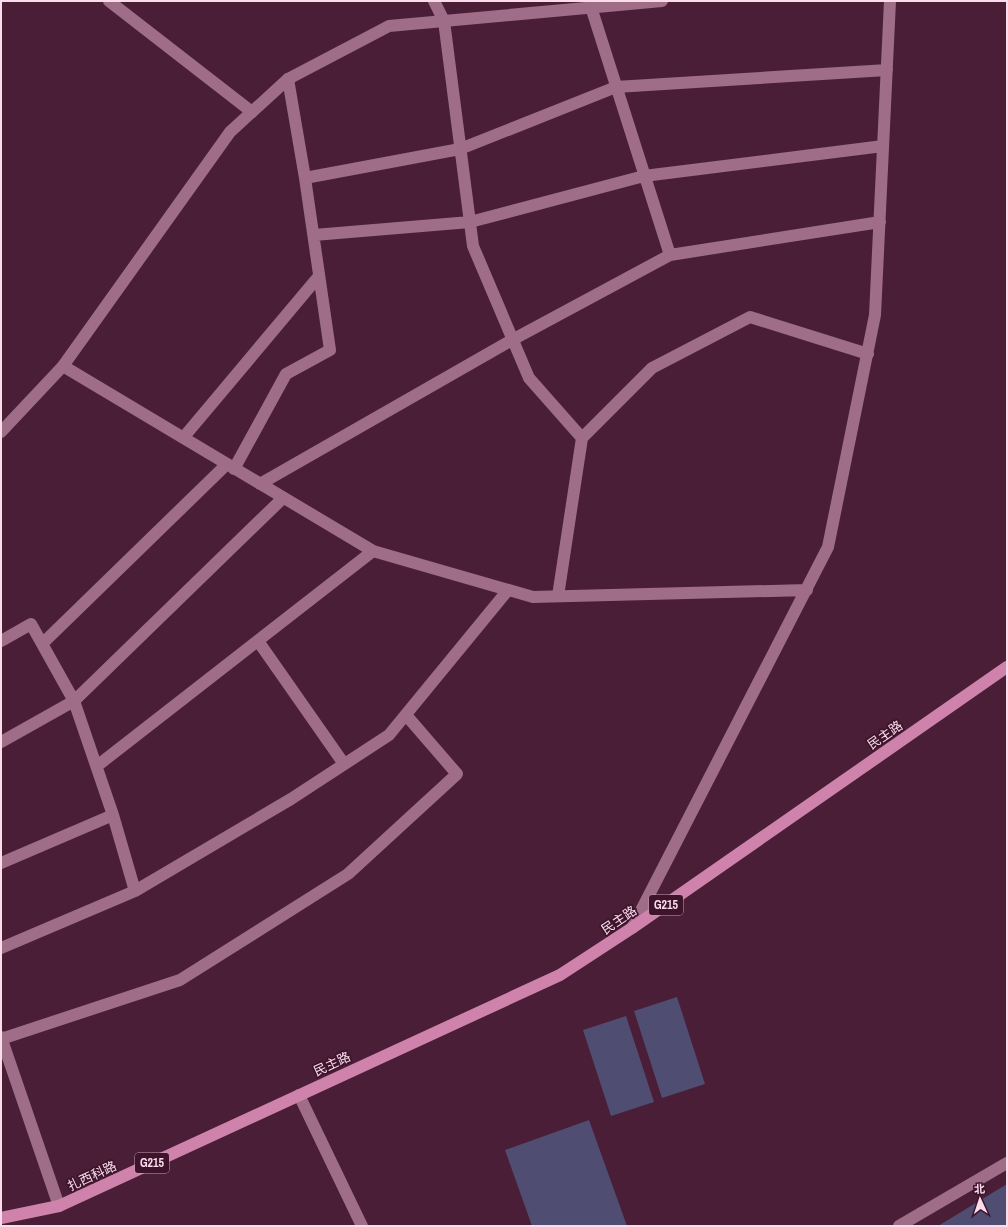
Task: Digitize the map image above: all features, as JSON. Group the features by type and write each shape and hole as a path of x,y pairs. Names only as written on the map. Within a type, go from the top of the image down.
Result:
{"highway":[{"name":"民主路","path":"299,1095 560,975 632,928 1007,668"},
{"name":"扎西科路","path":"1,1218 59,1206 299,1095"}],"street":[{"path":"109,1 252,112"},
{"path":"434,1 444,21 473,246 529,378 582,438"},
{"path":"1,432 63,366 230,132 288,79 389,26 637,2 662,1"},
{"path":"632,928 828,547 875,315 890,1"},
{"path":"591,7 670,255"},
{"path":"305,178 460,149 616,87 887,70"},
{"path":"42,644 231,467 286,374 330,350 314,235 288,79"},
{"path":"314,235 470,222 644,176 883,146"},
{"path":"260,484 512,340 670,255 880,222"},
{"path":"183,438 319,276"},
{"path":"558,596 582,438 652,368 750,318 868,354"},
{"path":"63,366 373,551 533,597 807,590"},
{"path":"1,742 74,701 283,498"},
{"path":"97,766 373,551"},
{"path":"1,948 135,891 291,799 389,736 508,590"},
{"path":"1,641 31,624 74,701 113,815 135,891"},
{"path":"258,641 344,764"},
{"path":"59,1206 1,1038 180,980 348,874 457,774 406,715"},
{"path":"1,862 113,815"},
{"path":"299,1095 362,1226"},
{"path":"899,1226 1007,1163"}],"shaded area":[{"path":"677,997 705,1084 662,1098 634,1011"},
{"path":"626,1016 654,1102 611,1116 583,1030"},
{"path":"589,1120 627,1226 532,1226 505,1150"},
{"path":"1007,1184 1007,1226 938,1226"}]}
